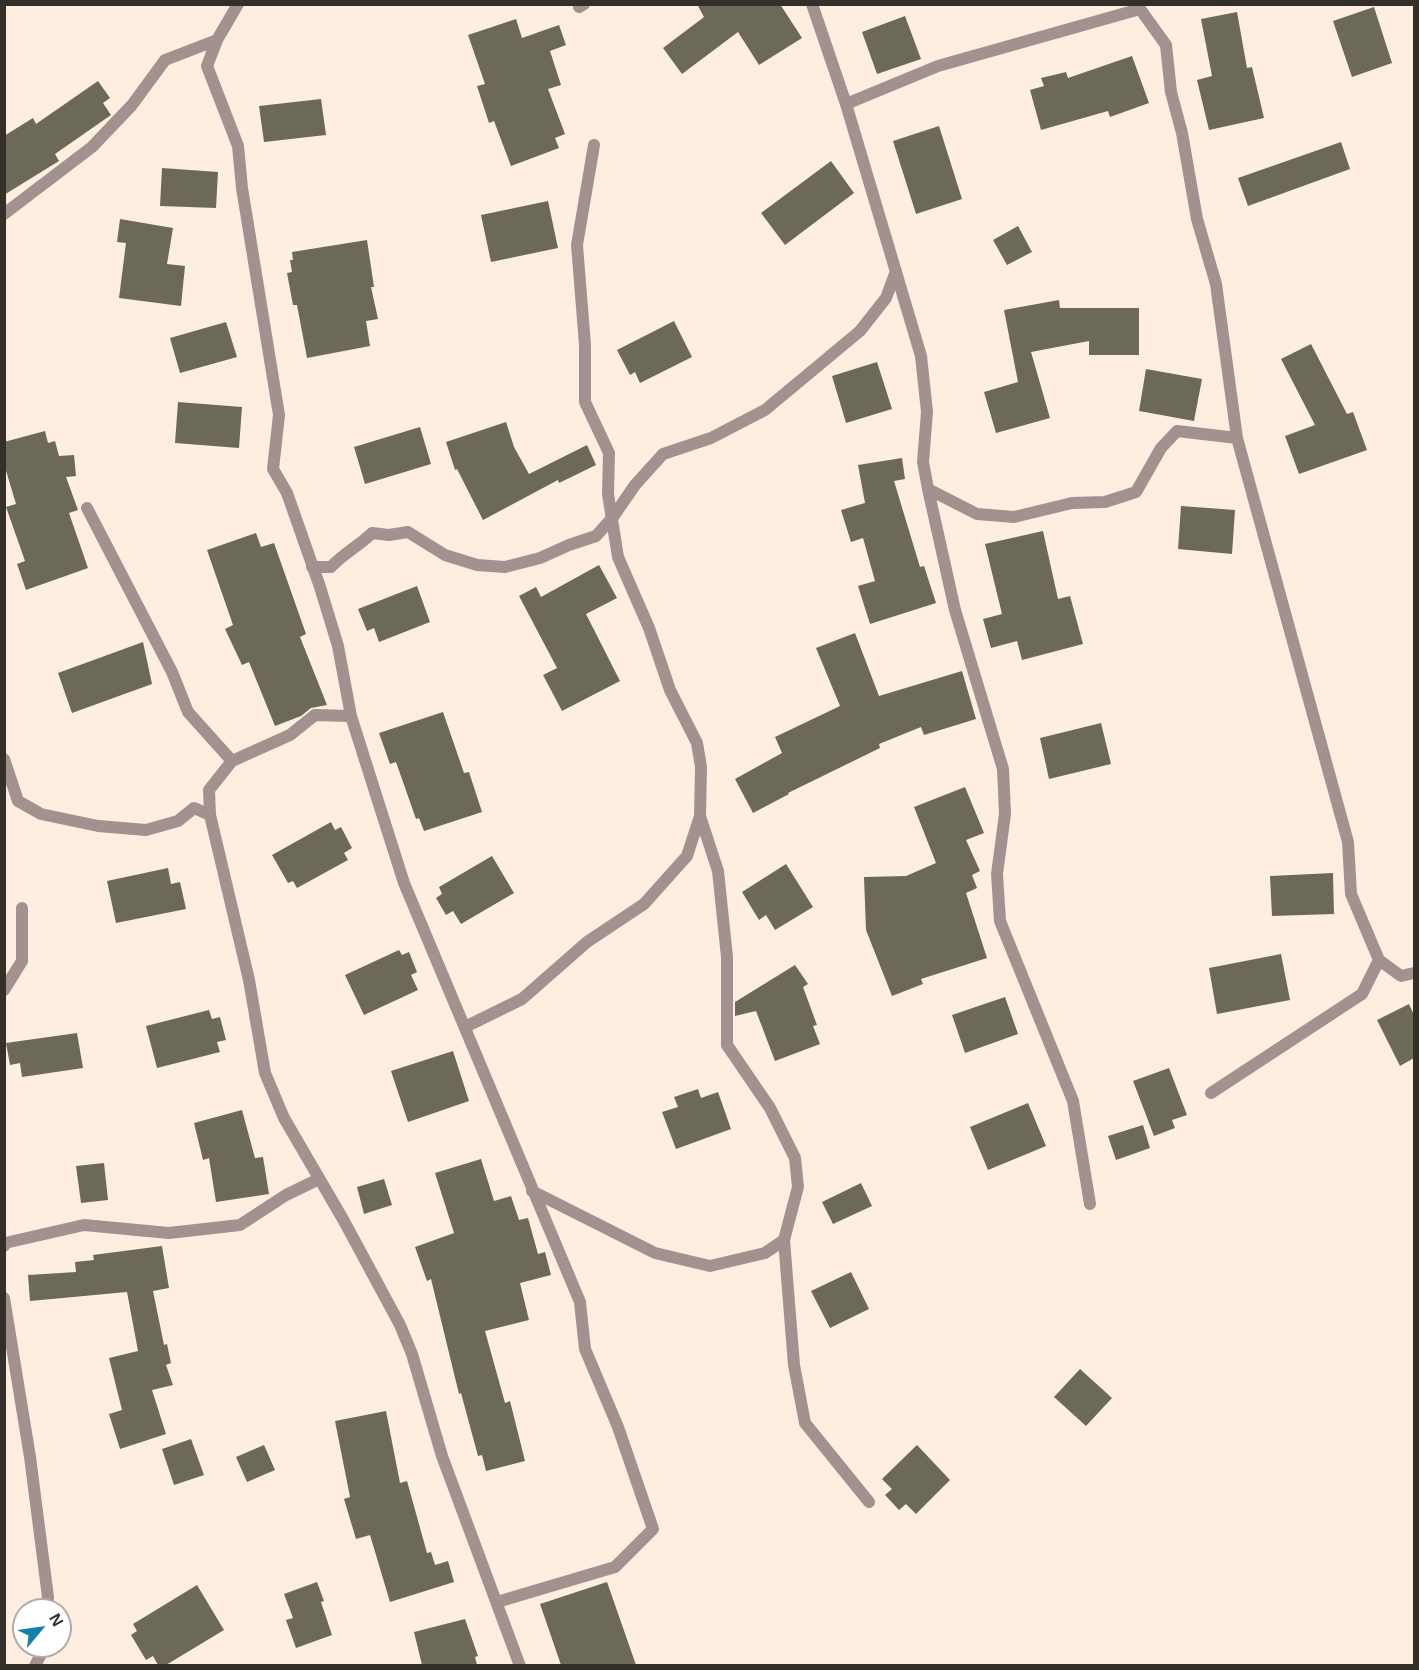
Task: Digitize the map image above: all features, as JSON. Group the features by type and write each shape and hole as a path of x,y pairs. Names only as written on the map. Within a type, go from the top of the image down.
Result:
{"street":[{"path":"238,4 217,40 207,66 238,146 242,188 279,415 273,469 287,493 338,646 351,716 404,882 580,1302 585,1349 618,1427 653,1528 615,1567 497,1602"},
{"path":"812,4 846,104 921,356 927,412 923,462 928,489 955,610 1003,769 1005,814 997,874 1000,921 1073,1101 1090,1204"},
{"path":"846,104 938,66 1145,7 1166,45 1171,93 1182,133 1197,219 1215,284 1237,438 1348,842 1351,894 1379,960 1401,976 1414,973"},
{"path":"4,214 92,147 132,105 165,60 217,40"},
{"path":"465,1028 522,999 587,942 644,904 687,856 700,816 701,767 698,742 670,690 649,628 618,557 608,494 609,453 585,402 585,345 577,245 594,145"},
{"path":"312,567 332,567 345,552 359,546 372,533 389,535 408,532 445,555 477,565 505,567 540,558 596,536 613,517 634,485 663,454 711,438 765,410 860,331 886,298 896,271"},
{"path":"928,489 977,514 1014,517 1072,503 1105,502 1136,492 1161,448 1176,430 1237,438"},
{"path":"87,508 172,672 188,712 232,761"},
{"path":"351,716 315,715 290,735 232,761 209,790 210,815 249,980 265,1073 284,1118 344,1221 400,1325 408,1344 442,1456 520,1665"},
{"path":"4,759 18,801 41,814 98,826 146,830 178,821 194,808 210,815"},
{"path":"700,816 718,871 727,957 728,1046 770,1108 795,1158 798,1187 784,1240 794,1365 805,1423 869,1502"},
{"path":"4,990 22,961 22,908"},
{"path":"1210,1093 1362,994 1379,960"},
{"path":"4,1246 5,1243 84,1225 169,1233 240,1225 286,1195 319,1179"},
{"path":"532,1191 656,1253 710,1266 765,1253 784,1240"},
{"path":"4,1298 30,1457 48,1598"}],"building":[{"path":"697,4 780,4 802,38 759,65 738,32 682,74 663,48 704,17"},
{"path":"1374,7 1392,63 1352,77 1333,21"},
{"path":"1237,12 1247,68 1252,67 1264,118 1209,130 1197,80 1212,76 1201,19"},
{"path":"905,16 921,59 877,74 862,32"},
{"path":"516,19 522,38 559,25 566,45 550,51 561,85 548,89 565,134 555,138 559,148 511,166 494,121 489,123 477,86 485,84 468,35"},
{"path":"1132,56 1149,103 1110,117 1108,111 1041,130 1030,90 1044,86 1041,78 1066,72 1068,78"},
{"path":"98,81 110,98 103,103 111,115 55,154 59,161 4,195 4,136 33,118 36,124"},
{"path":"321,99 326,135 264,142 259,106"},
{"path":"939,126 962,199 916,214 893,141"},
{"path":"1341,142 1350,169 1248,206 1238,178"},
{"path":"831,161 854,193 785,245 761,213"},
{"path":"162,168 218,172 216,208 160,206"},
{"path":"548,201 558,248 491,262 481,215"},
{"path":"120,219 173,228 167,264 185,266 181,306 119,298 126,243 117,242"},
{"path":"1018,226 1032,252 1007,265 993,240"},
{"path":"367,240 374,287 371,287 378,319 366,321 370,346 307,358 297,305 293,305 287,273 292,272 290,260 293,260 292,252"},
{"path":"1059,300 1060,308 1139,308 1139,355 1089,355 1089,341 1031,352 1050,418 996,433 984,392 1018,382 1004,310"},
{"path":"674,321 692,357 640,383 635,372 630,375 617,350"},
{"path":"226,322 237,357 180,373 170,338"},
{"path":"1311,344 1347,414 1353,412 1367,450 1299,474 1285,436 1315,425 1281,359"},
{"path":"877,362 892,409 846,423 832,376"},
{"path":"1146,369 1202,379 1194,421 1139,411"},
{"path":"178,402 242,407 239,448 175,443"},
{"path":"506,422 514,447 529,474 587,445 596,465 559,483 558,480 483,520 457,469 455,470 446,442"},
{"path":"420,427 431,464 365,484 354,447"},
{"path":"45,431 48,443 55,441 59,456 74,455 76,476 66,477 78,510 69,513 88,568 26,590 17,564 25,561 6,507 16,504 4,464 4,442"},
{"path":"902,458 905,479 894,481 920,567 924,566 936,603 870,624 858,586 875,581 863,538 851,542 841,510 865,503 858,465"},
{"path":"1181,506 1235,510 1232,554 1178,549"},
{"path":"1043,531 1058,599 1070,596 1083,644 1022,660 1017,641 991,648 983,619 1002,614 985,544"},
{"path":"256,533 261,547 274,543 306,634 300,637 327,705 311,708 301,716 275,726 249,662 242,665 225,629 233,625 207,550"},
{"path":"599,565 617,598 586,614 620,681 562,711 543,675 557,668 519,596 536,587 541,597"},
{"path":"417,586 430,622 379,642 374,628 367,631 358,609"},
{"path":"855,633 879,696 962,671 976,719 924,735 921,727 879,744 880,748 788,793 753,813 735,779 782,753 775,737 840,706 816,648"},
{"path":"143,642 152,684 72,713 58,673"},
{"path":"443,712 464,773 469,772 482,812 424,831 419,818 416,819 396,762 390,764 379,733"},
{"path":"1101,723 1111,764 1049,779 1040,738"},
{"path":"965,787 984,833 966,840 980,871 972,875 977,888 966,893 987,958 921,979 923,984 892,996 866,930 864,877 906,876 936,863 914,807"},
{"path":"331,822 335,830 341,827 352,848 344,853 348,860 297,888 293,881 288,883 272,855"},
{"path":"492,856 514,893 461,924 453,911 446,915 436,898 442,894 439,887"},
{"path":"786,864 813,907 775,930 766,915 759,920 742,892"},
{"path":"168,868 171,884 180,882 186,909 116,923 107,881"},
{"path":"1333,873 1334,914 1272,916 1270,876"},
{"path":"399,950 402,955 409,952 417,972 411,975 418,990 364,1015 345,975"},
{"path":"1281,954 1290,1000 1217,1014 1209,968"},
{"path":"795,965 808,984 803,987 817,1025 813,1026 820,1044 775,1061 756,1011 735,1016 735,1002"},
{"path":"1005,997 1018,1034 965,1053 952,1015"},
{"path":"1409,1004 1414,1015 1414,1058 1400,1066 1377,1020"},
{"path":"209,1010 212,1019 220,1017 226,1040 217,1042 220,1052 157,1068 146,1026"},
{"path":"77,1033 83,1068 22,1077 20,1063 10,1065 6,1043"},
{"path":"453,1051 469,1101 408,1122 391,1071"},
{"path":"1169,1068 1187,1115 1172,1120 1175,1128 1154,1136 1133,1081"},
{"path":"698,1089 701,1098 718,1092 731,1129 676,1149 662,1112 678,1107 674,1097"},
{"path":"1028,1103 1046,1146 988,1170 970,1127"},
{"path":"242,1110 255,1158 263,1157 269,1194 216,1202 209,1158 203,1160 194,1123"},
{"path":"1143,1125 1150,1148 1116,1160 1108,1136"},
{"path":"481,1159 494,1201 511,1196 519,1220 528,1218 538,1254 545,1252 551,1275 520,1283 529,1320 485,1331 505,1403 510,1401 525,1461 486,1471 482,1455 478,1456 461,1393 459,1394 431,1279 427,1281 415,1247 454,1233 435,1173"},
{"path":"104,1163 108,1200 81,1203 76,1166"},
{"path":"384,1179 392,1205 364,1214 357,1187"},
{"path":"861,1183 872,1206 833,1224 822,1202"},
{"path":"162,1246 169,1288 153,1291 164,1345 167,1344 171,1363 166,1365 173,1385 152,1390 166,1434 120,1449 109,1414 122,1410 109,1358 138,1351 127,1292 30,1301 28,1275 76,1272 75,1262 94,1260 93,1255"},
{"path":"851,1272 869,1309 830,1328 811,1291"},
{"path":"1080,1369 1112,1398 1086,1426 1054,1397"},
{"path":"386,1411 400,1483 407,1481 427,1553 431,1552 435,1565 448,1561 454,1582 390,1602 370,1535 356,1539 344,1499 350,1497 335,1421"},
{"path":"191,1439 204,1475 174,1485 162,1449"},
{"path":"264,1445 275,1470 247,1482 236,1457"},
{"path":"917,1445 950,1480 916,1514 906,1504 899,1510 885,1495 892,1489 882,1479"},
{"path":"317,1582 332,1635 296,1648 286,1620 293,1618 284,1594"},
{"path":"607,1582 636,1665 561,1665 540,1604"},
{"path":"197,1585 224,1630 166,1665 158,1665 153,1656 146,1660 131,1635 137,1631 133,1624"},
{"path":"465,1619 478,1656 475,1657 477,1665 422,1665 414,1632"}]}
